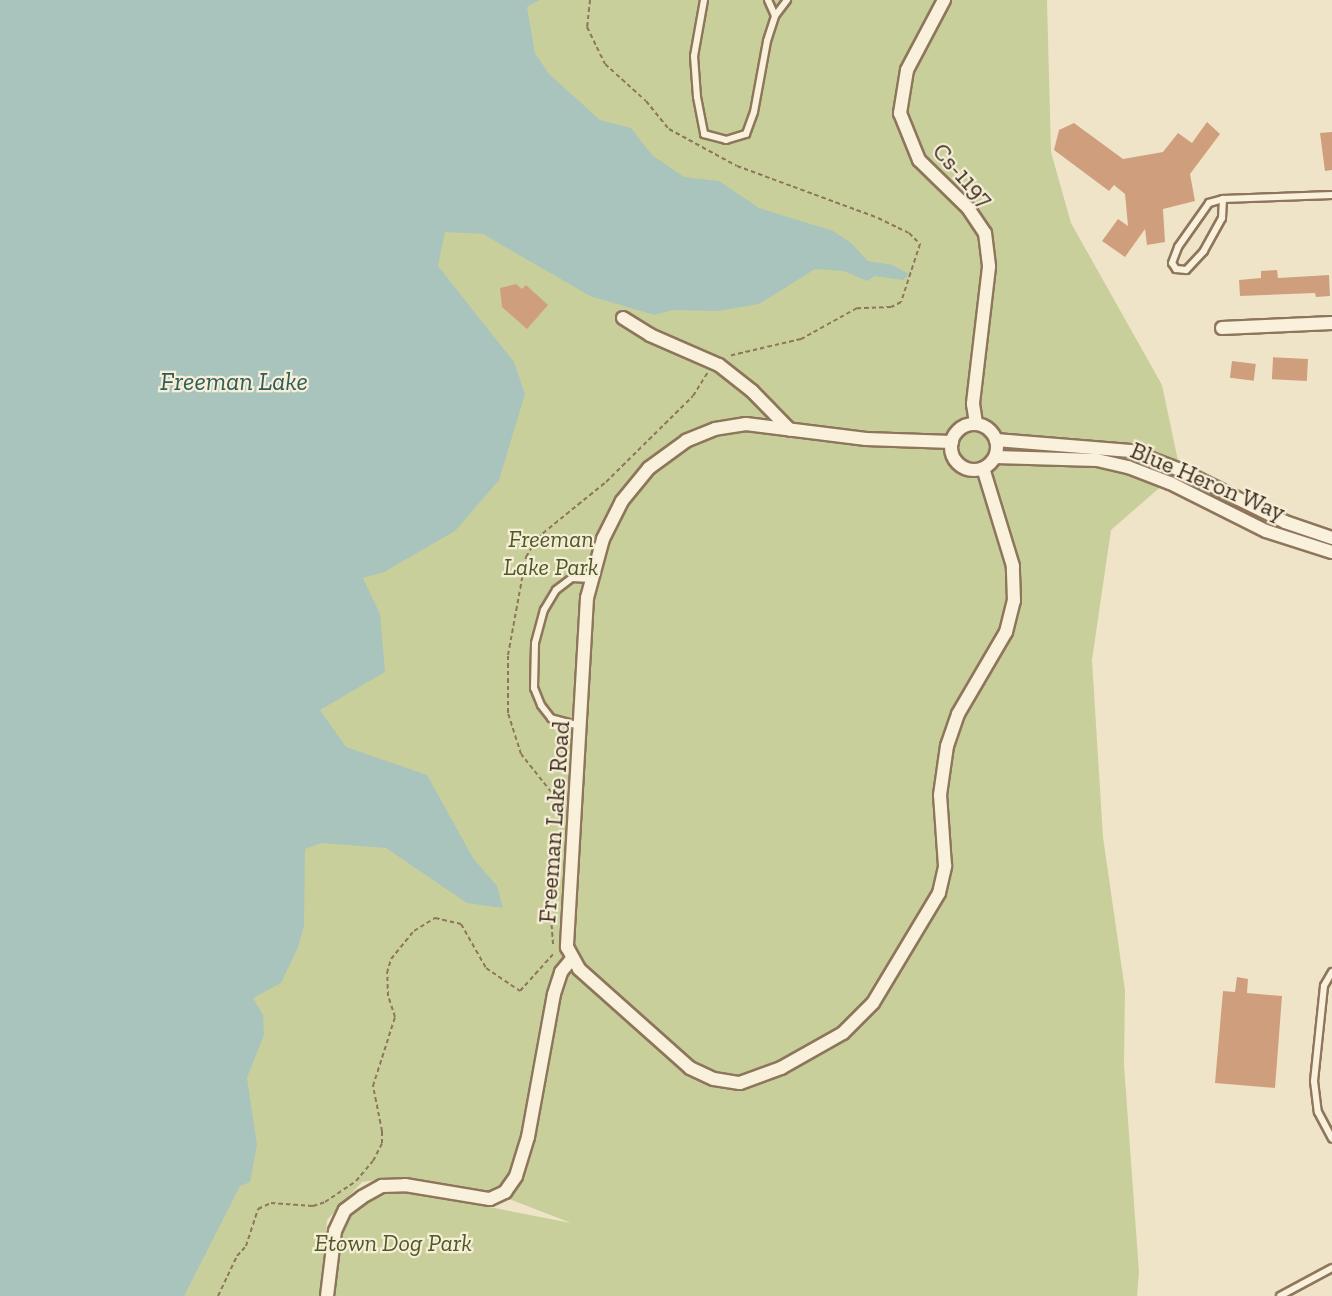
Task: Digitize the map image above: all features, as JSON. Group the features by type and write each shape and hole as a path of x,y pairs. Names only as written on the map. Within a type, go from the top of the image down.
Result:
{"street":[{"name":"Cs-1197","path":"944,0 907,70 900,113 919,160 968,208 985,234 989,267 973,404 976,424"},
{"path":"623,318 650,335 717,364 752,391 790,430"},
{"path":"1221,328 1332,323"},
{"name":"Freeman Lake Road","path":"572,959 567,947 567,910 591,579 603,539 622,501 660,458 715,429 746,424 866,439 952,442"},
{"path":"976,424 986,427 996,440 994,457 983,468 961,466 951,452 952,442 960,429 976,424"},
{"name":"Blue Heron Way","path":"996,440 1131,451 1180,470 1285,522 1332,538"},
{"name":"Blue Heron Way","path":"994,457 1097,460 1128,467 1266,531 1332,552"},
{"path":"327,1296 335,1231 345,1210 362,1197 382,1186 405,1185 490,1199 506,1192 516,1176 528,1137 554,994 561,972 572,959 690,1068 714,1079 740,1083 819,1048 854,1024 873,1003 941,886 946,853 940,795 947,746 958,714 1006,632 1013,609 1013,566 983,468"}],"lane":[{"path":"704,0 694,56 698,97 704,134 726,140 746,134 754,112 774,16 788,0"},
{"path":"768,0 774,16"},
{"path":"1223,199 1222,218 1204,251 1186,270 1176,269 1172,262 1178,247 1204,208 1223,199 1332,195"},
{"path":"582,726 551,718 541,705 534,688 536,643 544,610 556,590 572,578 591,579"},
{"path":"1332,972 1324,986 1314,1081 1318,1112 1332,1138"},
{"path":"1280,1296 1332,1269"}],"path":[{"path":"561,831 556,798 521,754 508,713 508,655 526,557 537,538 612,477 649,435 693,396 717,364 739,351 801,339 857,308 891,307 901,302 914,270 920,244 909,233 737,166 669,129 646,101 605,64 587,27 590,0"},
{"path":"218,1296 237,1256 246,1246 258,1209 272,1203 314,1206 325,1202 356,1181 373,1161 382,1143 382,1131 373,1086 395,1017 388,996 387,973 392,959 414,931 435,918 455,921 469,933 486,968 520,991 537,975 555,952 548,874 560,837"}],"green space":[{"name":"Freeman Lake Park","path":"0,0 1047,0 1051,152 1071,223 1162,385 1180,470 1111,530 1092,660 1103,837 1125,990 1124,1065 1139,1272 1137,1296 327,1296 345,1210 382,1186 571,1223 489,1191 397,1177 362,1182 327,1220 321,1296 0,1296"}],"water":[{"name":"Freeman Lake","path":"0,0 540,0 527,7 535,53 549,74 600,120 631,128 652,155 684,177 719,181 759,208 833,231 851,243 868,261 892,265 909,274 903,280 875,276 867,281 844,271 815,269 759,304 718,311 673,310 654,315 590,296 483,234 445,232 438,266 514,362 525,394 499,480 455,531 384,572 363,578 380,614 385,672 320,710 346,747 427,775 473,858 497,886 503,908 467,903 386,848 321,843 305,849 304,926 298,947 281,983 253,998 263,1015 264,1035 247,1078 257,1145 250,1182 240,1186 184,1296 0,1296"}],"building":[{"path":"1207,122 1220,134 1190,174 1195,201 1163,209 1165,242 1147,245 1145,229 1125,257 1102,241 1118,219 1128,226 1125,194 1114,185 1109,191 1054,150 1059,130 1074,123 1123,159 1163,152 1178,133 1192,143"},
{"path":"1332,132 1332,170 1325,171 1320,133"},
{"path":"1277,270 1278,278 1329,275 1330,296 1316,297 1315,293 1240,296 1239,280 1261,278 1261,271"},
{"path":"516,284 522,289 526,285 548,305 527,329 502,307 500,288"},
{"path":"1273,357 1308,359 1307,381 1272,379"},
{"path":"1232,361 1256,364 1254,381 1230,378"},
{"path":"1237,977 1248,979 1247,993 1282,996 1275,1088 1215,1083 1223,991 1235,992"}],"park label":[{"name":"Etown Dog Park","path":"393,1243"}]}
